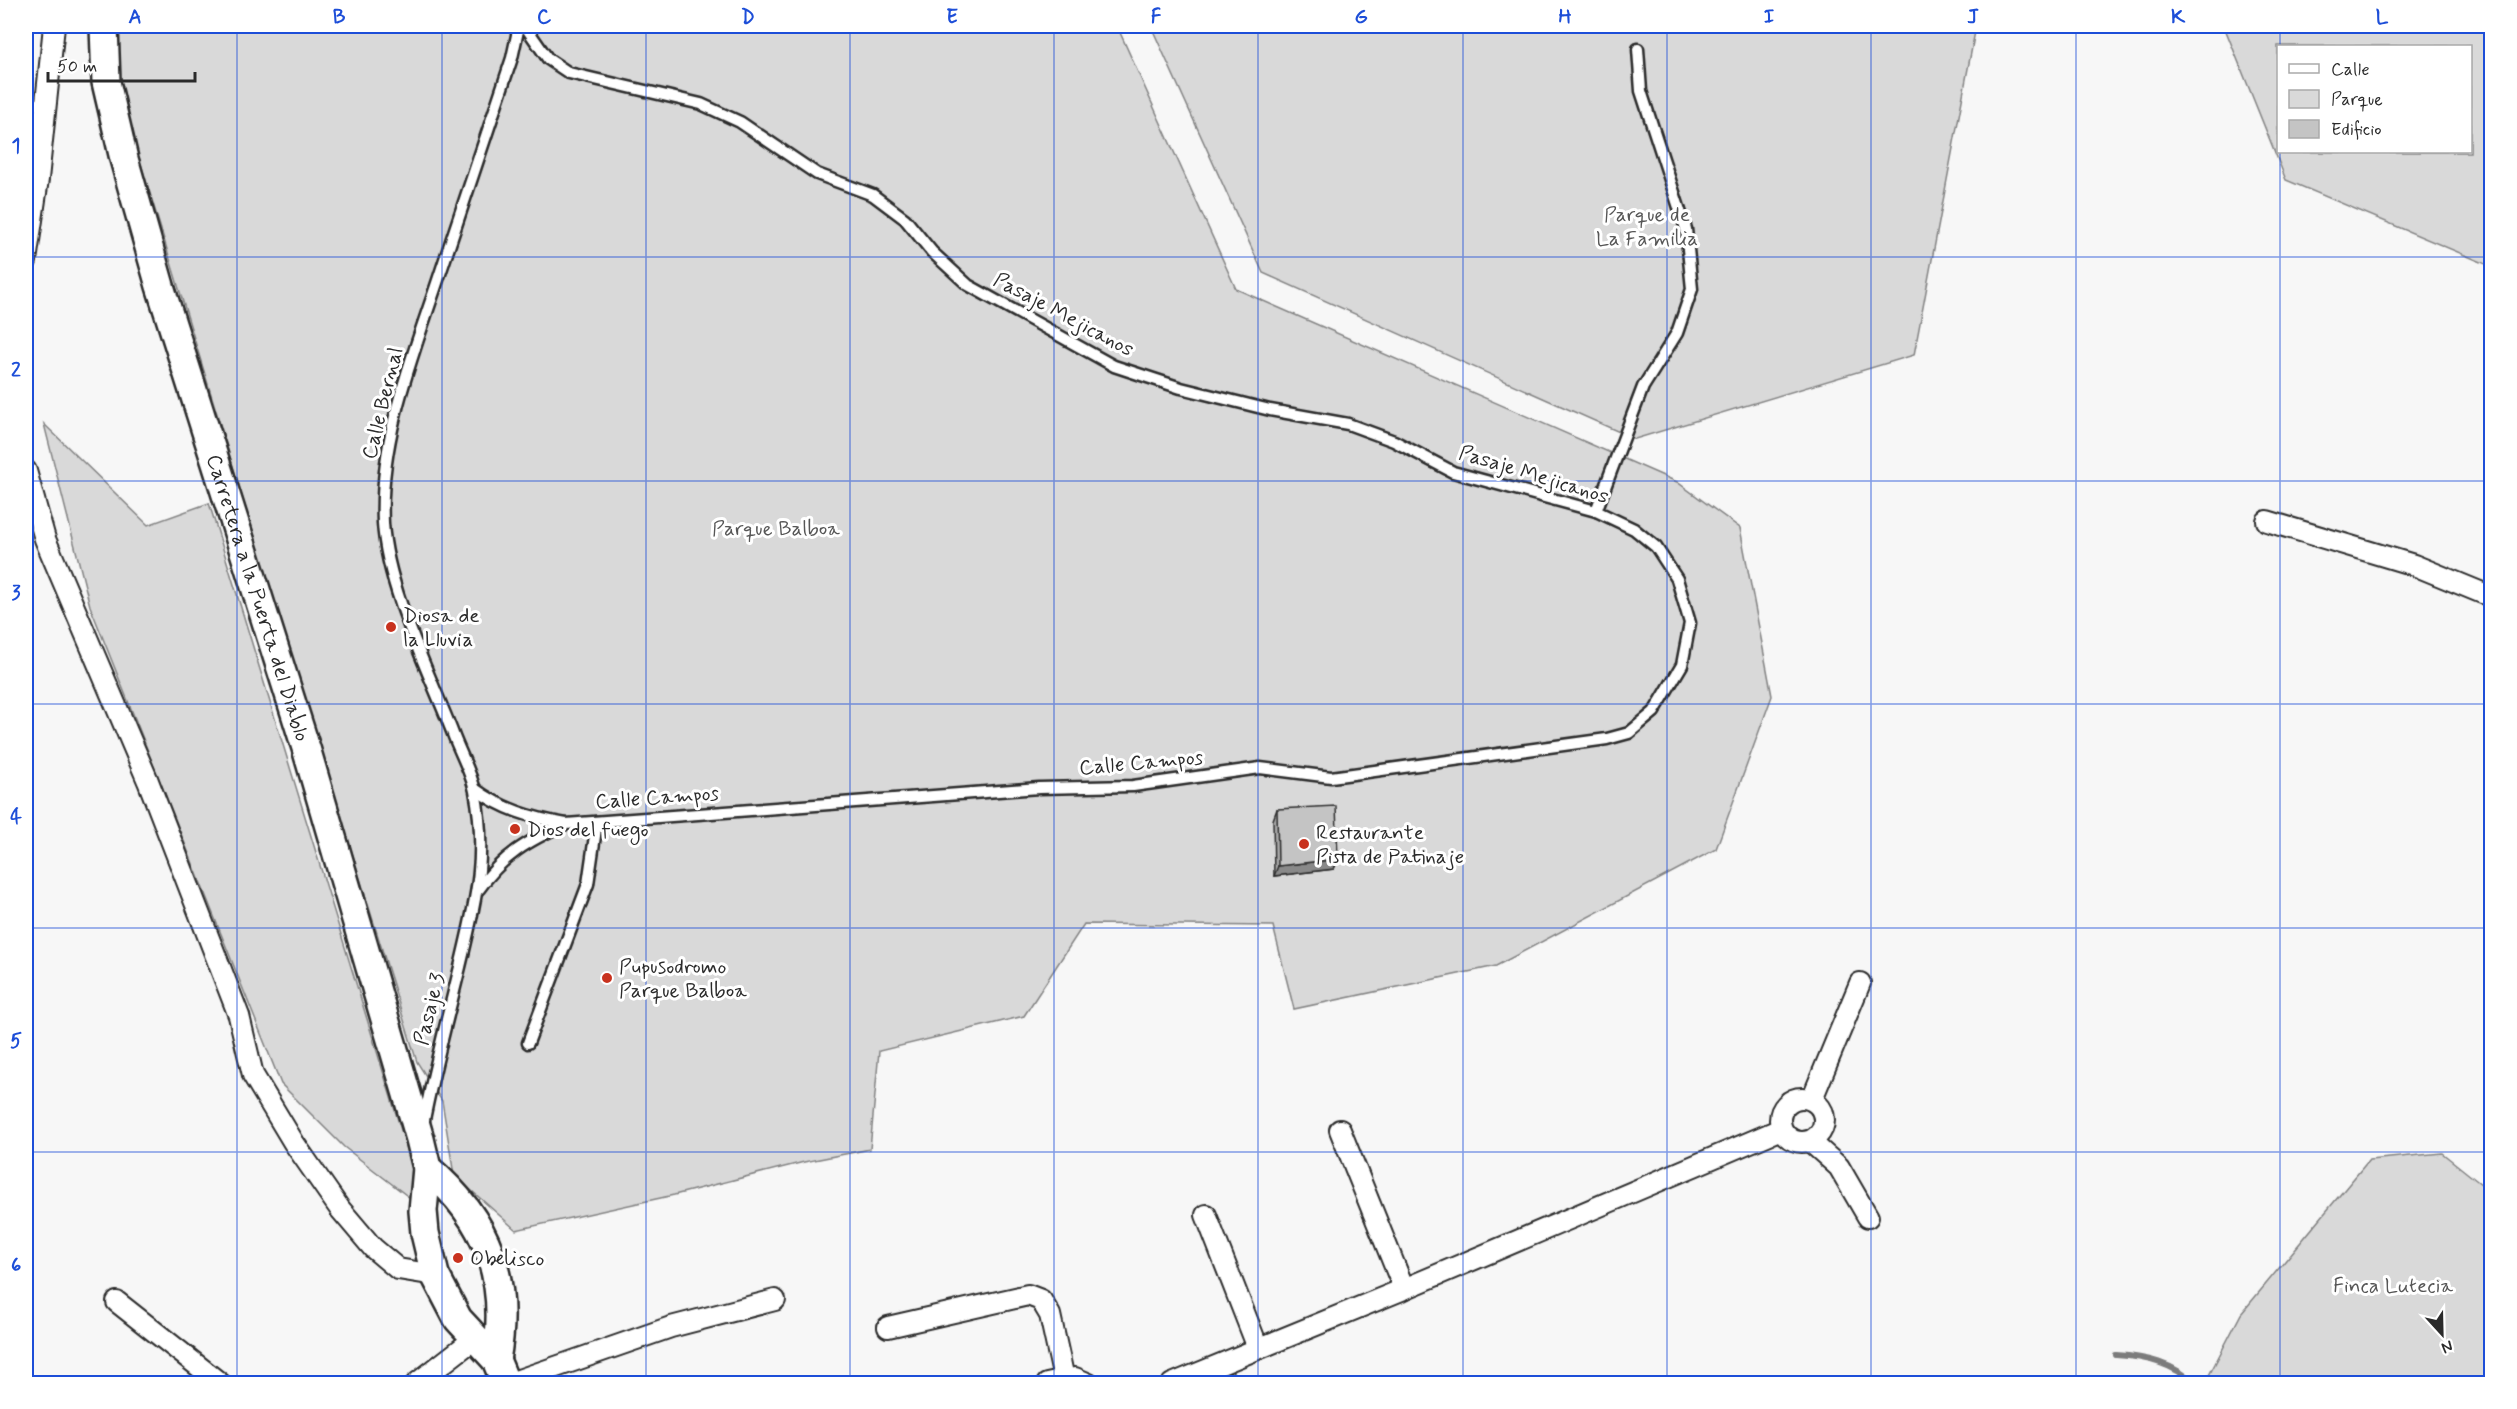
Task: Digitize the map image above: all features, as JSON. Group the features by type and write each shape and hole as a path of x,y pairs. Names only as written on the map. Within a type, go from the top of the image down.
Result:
{"main road":[{"name":"Carretera a la Puerta del Diablo","path":"104,26 106,82 124,159 160,286 306,748 420,1139 427,1168 423,1211 429,1255 435,1275 458,1319 503,1376"},
{"path":"427,1168 462,1201 483,1235 495,1265 501,1313 503,1376"}],"street":[{"path":"26,261 38,179 54,26"},
{"path":"26,471 45,539 148,781 239,1016 253,1075 294,1143 340,1209 373,1248 398,1269 435,1275"},
{"path":"2267,521 2414,565 2492,597"},
{"path":"1812,1099 1860,983"},
{"path":"1812,1099 1820,1106 1825,1116 1825,1126 1820,1136 1811,1142 1793,1141 1781,1129 1779,1118 1783,1108 1791,1100 1812,1099"},
{"path":"1172,1383 1404,1289 1781,1129"},
{"path":"1340,1130 1404,1289"},
{"path":"1811,1142 1839,1167 1868,1217"},
{"path":"1206,1215 1258,1348"},
{"path":"888,1327 1028,1295 1041,1300 1050,1315 1056,1381 1075,1378 1089,1383"},
{"path":"503,1376 671,1327 775,1300"},
{"path":"117,1302 221,1383"},
{"path":"416,1383 474,1339"}],"lane":[{"name":"Calle Bernal","path":"479,889 481,861 475,789 400,599 389,561 383,525 384,490 386,461 395,415 512,58 519,26"},
{"name":"Pasaje Mejicanos","path":"525,26 548,59 569,73 701,104 740,123 818,174 873,195 905,219 932,252 968,285 1114,366 1181,388 1270,410 1348,424 1394,441 1453,472 1596,511 1634,529 1656,548 1677,579 1690,622 1682,665"},
{"path":"1596,511 1643,387 1677,333 1692,290 1686,229 1641,91 1638,49"},
{"name":"Calle Campos","path":"566,824 1039,788 1132,786 1260,768 1331,777 1606,740 1629,733 1654,712 1682,665"},
{"path":"475,789 494,803 504,807 537,819 566,824"},
{"path":"528,1043 588,884 597,822"},
{"path":"479,889 494,867 511,853 566,824"},
{"name":"Pasaje 3","path":"420,1139 432,1080 479,889"}],"green space":[{"name":"Parque Balboa","path":"104,26 1117,26 1236,289 1677,482 1740,528 1772,696 1716,849 1496,966 1294,1009 1273,926 1084,924 1024,1016 879,1051 870,1149 804,1162 674,1195 516,1230 454,1175 442,1101 417,1062 104,42"},
{"name":"Parque de La Familia","path":"1151,26 1976,26 1914,355 1635,439 1263,273"},
{"path":"2224,26 2491,26 2491,266 2286,180"},
{"path":"44,424 148,525 209,503 412,1166 410,1198 344,1147 281,1084 90,606"},
{"name":"Finca Lutecia","path":"2442,1153 2491,1192 2491,1383 2205,1383 2241,1314 2369,1160"}],"building":[{"name":"Restaurante Pista de Patinaje","path":"1336,806 1338,859 1278,866 1277,809"}],"waterway":[{"path":"2116,1355 2159,1362 2178,1371 2196,1384"}],"place":[{"name":"Diosa de la Lluvia","path":"391,627"},
{"name":"Dios del fuego","path":"515,829"},
{"name":"Restaurante Pista de Patinaje","path":"1304,844"},
{"name":"Pupusodromo Parque Balboa","path":"607,978"},
{"name":"Obelisco","path":"458,1258"}]}
